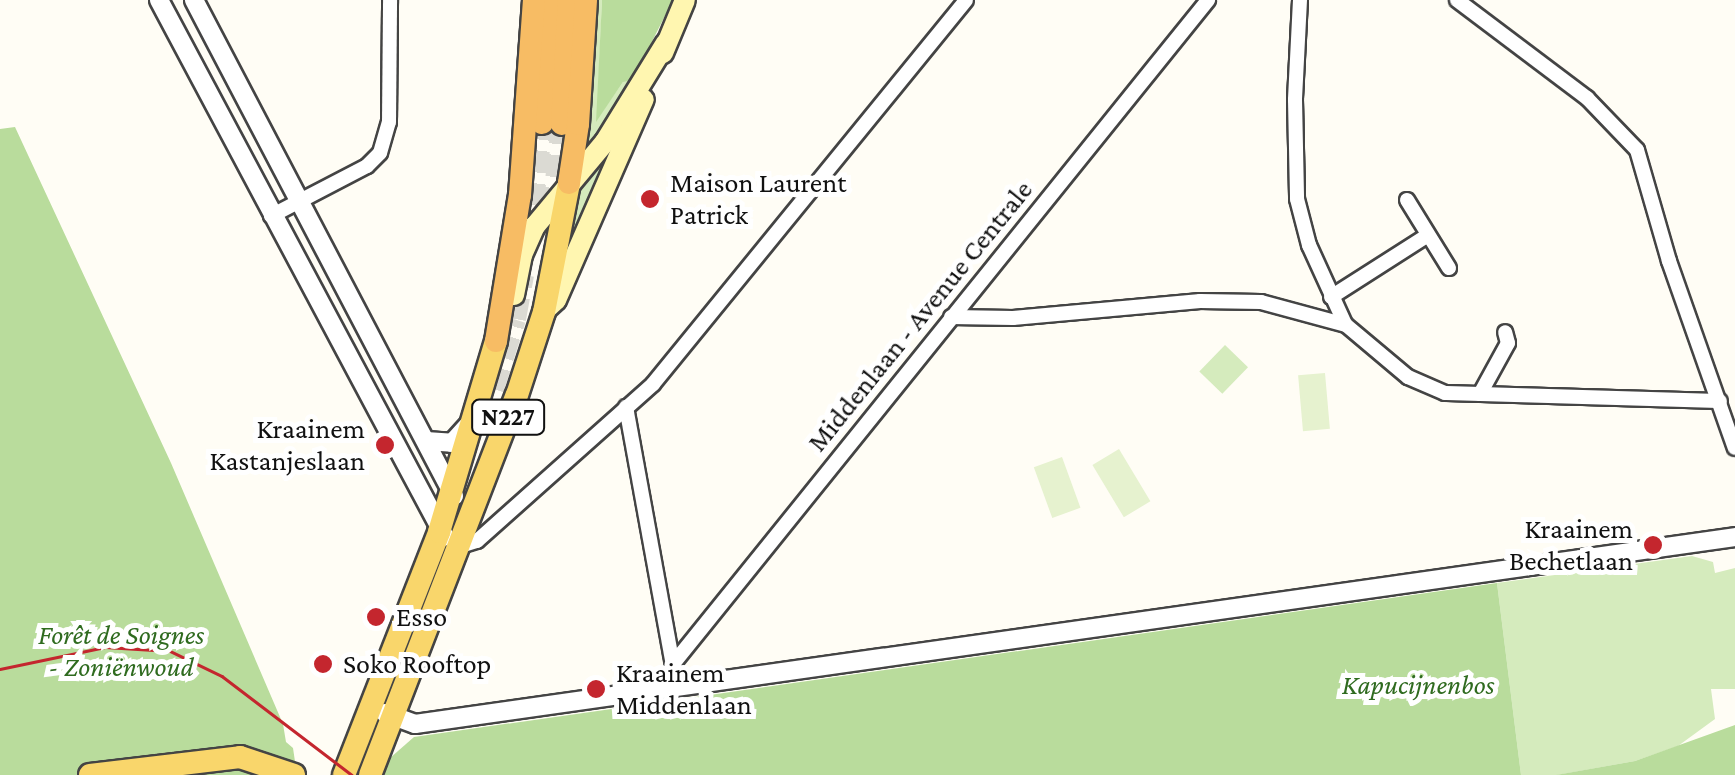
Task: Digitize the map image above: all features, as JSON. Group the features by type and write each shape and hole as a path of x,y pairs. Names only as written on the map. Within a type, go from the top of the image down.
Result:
{"highway":[{"path":"496,340 520,194 534,0"},
{"path":"550,0 552,124 569,0"},
{"path":"569,183 584,152 586,0"}],"main road":[{"name":"N227","path":"343,775 448,540 467,520 517,396 544,312 556,300 686,0"},
{"name":"N227","path":"584,152 666,44"},
{"name":"N227","path":"370,775 448,540 452,492 496,340 510,317 528,239 569,183"},
{"path":"544,312 569,183"},
{"path":"90,775 240,757 294,775"}],"street":[{"path":"159,0 384,428 448,540 477,540 654,384 966,0"},
{"path":"194,0 467,520"},
{"path":"271,216 367,166 384,144 390,122 390,0"},
{"name":"Middenlaan - Avenue Centrale","path":"673,664 1208,0"},
{"path":"1300,0 1295,100 1297,199 1309,245 1346,325 1425,387 1480,394 1720,400"},
{"path":"1458,0 1587,98 1636,150 1668,261 1735,448"},
{"path":"207,92 234,77"},
{"path":"1406,200 1449,268"},
{"path":"1331,298 1428,235"},
{"path":"951,317 1013,318 1200,302 1261,302 1346,325"},
{"path":"1480,394 1508,343 1505,332"},
{"path":"626,407 677,687"},
{"path":"426,442 438,445 456,441 479,408"},
{"path":"384,428 411,412"},
{"path":"370,708 416,724 1735,537"}],"green space":[{"path":"593,0 602,0 597,119 623,82 632,81 586,149"},
{"path":"602,0 673,0 632,81 623,82 596,122"},
{"name":"Forêt de Soignes - Zoniënwoud","path":"15,127 171,463 283,724 286,742 293,748 297,775 0,775 0,129"},
{"path":"618,134 567,251 574,194"},
{"path":"1225,345 1248,367 1222,394 1199,372"},
{"path":"1325,373 1330,429 1303,431 1298,375"},
{"path":"1119,449 1150,501 1124,517 1092,465"},
{"path":"1062,457 1080,508 1052,518 1034,467"},
{"path":"1692,556 1713,562 1715,573 1735,568 1735,689 1711,689 1715,719 1678,746 1635,761 1557,775 1521,775 1497,583"},
{"name":"Kapucijnenbos","path":"1497,583 1521,775 384,775 390,758 414,737"},
{"path":"1735,725 1735,775 1556,775 1635,761"}],"tunnel":[{"path":"529,238 542,123"},
{"path":"553,210 562,124"},
{"path":"493,389 515,319 523,275"}],"tram line":[{"path":"0,669 105,647 170,651 222,676 352,775"}],"place":[{"name":"Maison Laurent Patrick","path":"650,199"},
{"name":"Kraainem Kastanjeslaan","path":"385,445"},
{"name":"Kraainem Bechetlaan","path":"1653,545"},
{"name":"Esso","path":"376,617"},
{"name":"Soko Rooftop","path":"323,664"},
{"name":"Kraainem Middenlaan","path":"596,689"}]}
